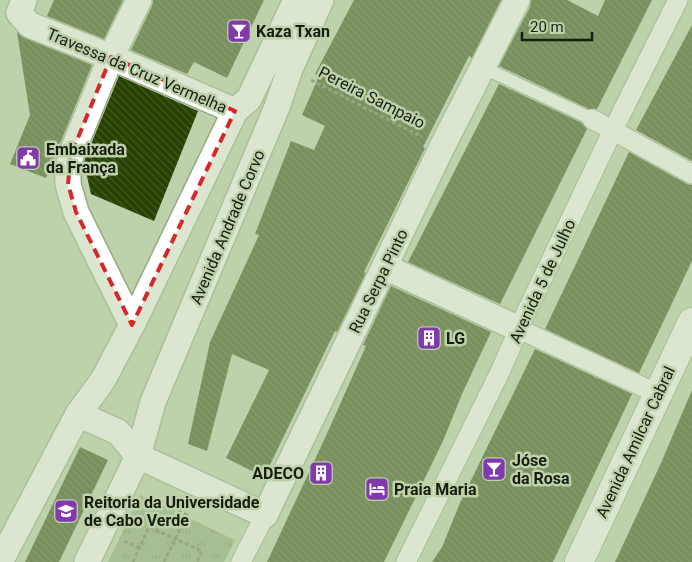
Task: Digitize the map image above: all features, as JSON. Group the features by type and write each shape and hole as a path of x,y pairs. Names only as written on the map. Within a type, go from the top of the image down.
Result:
{"street":[{"name":"Travessa da Cruz Vermelha","path":"24,0 19,13 30,24 235,111"},
{"path":"132,325 76,212 68,184 68,168 71,154 111,57 139,0"},
{"path":"0,562 78,414 103,380 132,325 235,111 249,99 296,0"},
{"name":"Avenida Andrade Corvo","path":"87,562 138,456 153,402 277,107 290,69 322,0"},
{"name":"Rua Serpa Pinto","path":"241,562 442,147 517,0"},
{"name":"Avenida 5 de Julho","path":"406,562 500,372 613,130 678,0"},
{"path":"592,119 692,174"},
{"path":"385,267 658,394"},
{"name":"Avenida Amilcar Cabral","path":"579,562 692,322"},
{"path":"78,414 118,432 138,456 265,515"}],"lane":[{"path":"482,67 592,119"}],"path":[{"name":"Pereira Sampaio","path":"290,69 442,147"},
{"path":"164,562 187,515 167,505 180,477"},
{"path":"133,562 149,527 202,551 197,562"}],"highlighted area":[{"path":"111,57 235,111 132,325 76,212 68,184 71,155"}],"green space":[{"path":"140,495 235,540 224,562 108,562"}],"building":[{"path":"54,0 123,0 104,39 47,16"},
{"path":"153,0 264,0 227,78 194,62 187,74 131,50 152,6"},
{"path":"354,0 501,0 472,58 469,56 423,147 425,148 364,272 366,273 337,332 335,331 264,477 226,458 269,370 232,354 207,451 188,444 210,342 259,235 255,234 291,141 314,150 325,126 302,115 319,76 315,74"},
{"path":"531,0 567,0 598,16 605,0 652,0 597,109 589,109 499,66 530,7"},
{"path":"692,25 692,161 636,130"},
{"path":"17,32 25,38 92,65 46,178 10,164 30,115"},
{"path":"119,76 198,111 154,221 91,194 84,163"},
{"path":"499,84 582,123 587,129 500,304 408,262"},
{"path":"629,152 692,185 692,261 639,373 545,329"},
{"path":"391,286 491,332 462,394 443,441 384,562 267,562 325,438 366,346 363,345"},
{"path":"535,349 632,394 553,562 432,562 442,547 460,503"},
{"path":"692,390 692,562 615,562 661,463"},
{"name":"Reitoria da Universidade de Cabo Verde","path":"80,447 108,460 59,562 25,562"}],"place":[{"name":"Kaza Txan","path":"239,31"},
{"name":"Embaixada da França","path":"28,158"},
{"name":"LG","path":"429,338"},
{"name":"Jóse da Rosa","path":"494,469"},
{"name":"ADECO","path":"321,473"},
{"name":"Praia Maria","path":"377,489"},
{"name":"Reitoria da Universidade de Cabo Verde","path":"66,511"}]}
